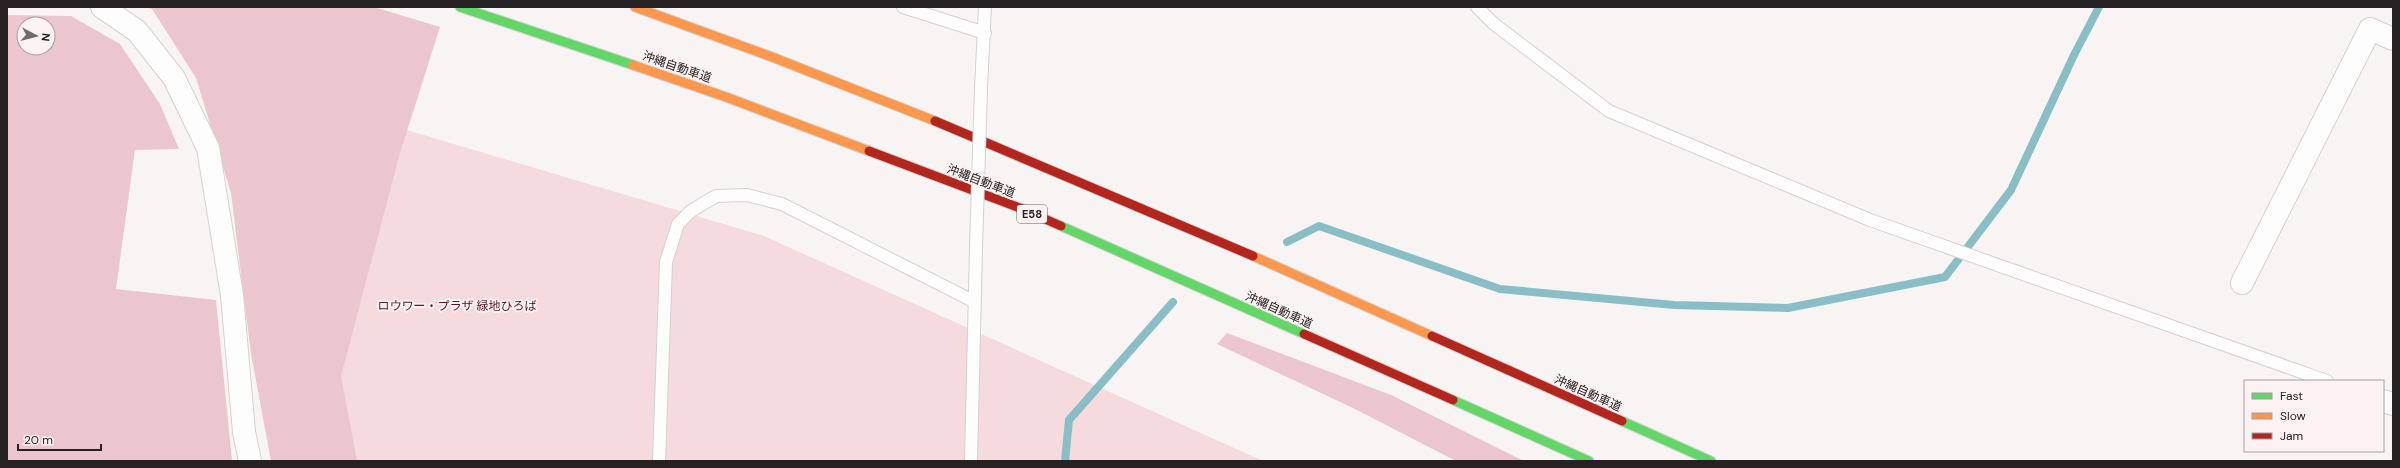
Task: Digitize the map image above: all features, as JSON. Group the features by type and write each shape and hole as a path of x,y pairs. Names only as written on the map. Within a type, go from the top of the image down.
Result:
{"highway":[{"name":"沖縄自動車道","path":"460,7 726,97 1020,208 1589,461"},
{"name":"沖縄自動車道","path":"635,7 744,45 1033,159 1711,461"}],"street":[{"path":"102,7 137,30 174,78 208,148 232,295 244,432 250,461"},
{"path":"2242,283 2370,29 2393,39"}],"lane":[{"path":"902,7 985,33"},
{"path":"971,461 976,247 985,7"},
{"path":"1477,7 1494,24 1609,111 1870,220 2324,380"},
{"path":"659,461 666,262 678,224 691,211 716,196 747,194 782,204 975,302"}],"green space":[{"name":"ロウワー・プラザ 緑地ひろば","path":"309,101 764,236 1263,461 309,461"}],"shaded area":[{"path":"144,7 374,7 440,27 400,153 341,376 357,461 271,461 251,354 231,193 196,78 152,9"},
{"path":"7,15 71,16 120,44 160,104 179,149 135,150 116,289 216,300 232,461 7,461"},
{"path":"1227,333 1391,395 1524,461 1456,461 1355,409 1217,344"}],"waterway":[{"path":"1287,242 1319,226 1500,289 1674,305 1788,308 1945,277 2011,190 2074,55 2099,7"},
{"path":"1065,461 1069,420 1173,302"}],"traffic: fast":[{"path":"460,7 633,65"},
{"path":"1061,226 1304,334"},
{"path":"1453,400 1589,461"},
{"path":"1622,421 1711,461"}],"traffic: slow":[{"path":"635,7 772,57 935,121"},
{"path":"633,65 726,97 869,151"},
{"path":"1253,256 1432,336"}],"traffic: jam":[{"path":"935,121 1253,256"},
{"path":"869,151 1020,208 1061,226"},
{"path":"1304,334 1453,400"},
{"path":"1432,336 1622,421"}]}
